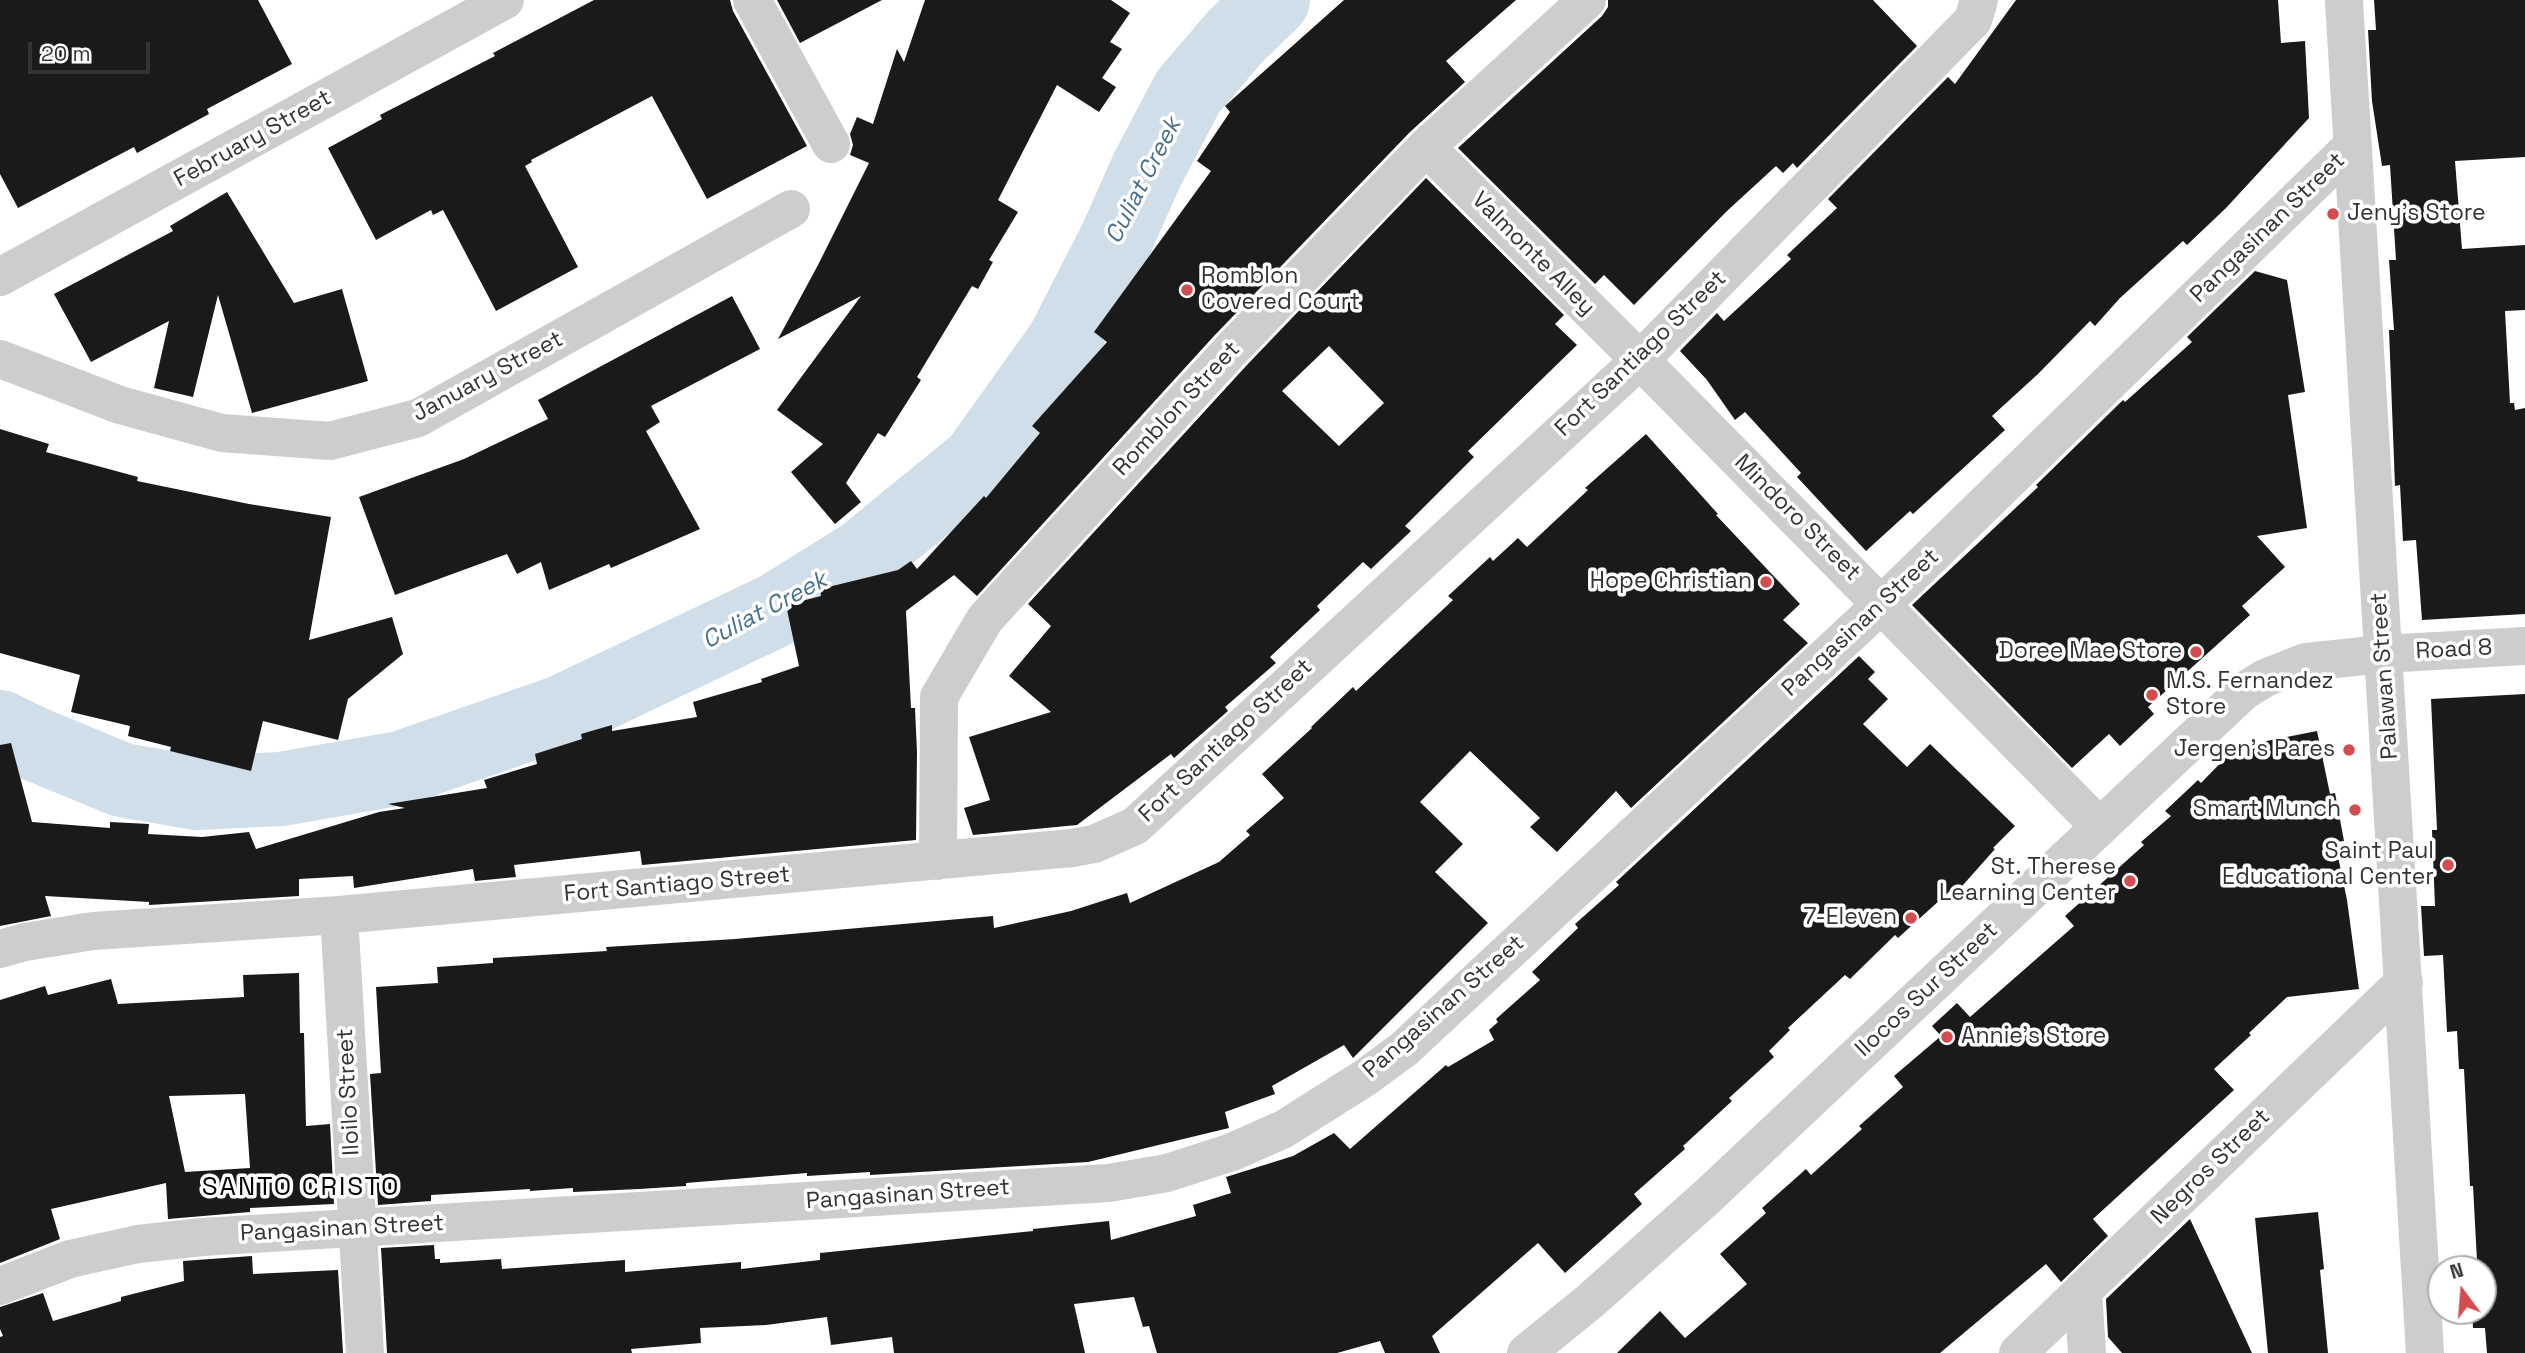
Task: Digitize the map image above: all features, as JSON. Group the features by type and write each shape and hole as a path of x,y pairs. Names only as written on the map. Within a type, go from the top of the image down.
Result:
{"street":[{"name":"February Street","path":"0,277 505,0"},
{"path":"752,0 831,144"},
{"name":"Romblon Street","path":"938,861 939,697 985,619 1230,351 1426,147 1587,0"},
{"name":"Fort Santiago Street","path":"0,949 25,942 93,931 339,915 1072,848 1094,844 1135,826 1640,360 1973,20 1979,0"},
{"name":"Palawan Street","path":"2344,0 2426,1353"},
{"name":"Pangasinan Street","path":"0,1286 70,1259 138,1244 202,1237 1109,1183 1167,1173 1232,1152 1284,1129 1326,1104 1404,1049 1882,604 2352,146"},
{"name":"Valmonte Alley","path":"1426,147 1640,360"},
{"name":"January Street","path":"0,359 120,405 222,433 331,441 418,418 790,209"},
{"name":"Mindoro Street","path":"1640,360 2100,827"},
{"name":"Road 8","path":"2383,654 2525,646"},
{"name":"Ilocos Sur Street","path":"1526,1353 1589,1302 1708,1196 2225,708 2265,678 2306,662 2383,654"},
{"name":"Iloilo Street","path":"339,915 365,1353"},
{"name":"Negros Street","path":"2018,1353 2404,982"},
{"path":"2083,1290 2087,1353"}],"building":[{"path":"0,0 258,0 292,64 207,109 209,114 137,153 134,147 18,208 0,174"},
{"path":"594,0 730,0 733,11 807,146 707,199 652,96 531,160 532,162 525,166 578,267 496,311 443,210 433,215 431,210 376,240 328,148 382,119 380,115 495,56 493,53"},
{"path":"777,0 882,0 800,43"},
{"path":"925,0 1111,0 1130,13 1110,42 1122,49 1102,78 1116,87 1099,112 1057,85 998,200 1018,212 989,260 993,262 978,289 972,286 917,377 921,380 885,437 878,433 846,483 861,502 835,524 791,472 823,444 777,410 861,296 778,339 869,163 850,155 853,145 850,134 857,117 873,124 897,49 904,62"},
{"path":"1344,0 1516,0 1446,61 1465,82 1410,132 1214,336 977,596 954,575 906,611 911,708 915,708 917,752 916,840 642,865 640,851 514,865 516,877 475,881 473,869 354,888 353,876 299,879 299,896 149,905 149,902 45,896 51,916 0,926 0,745 11,743 32,822 110,828 110,822 149,824 148,834 202,837 249,832 256,849 379,812 405,808 388,804 487,788 484,780 537,764 535,754 582,739 581,734 612,725 612,731 697,717 693,702 762,682 761,679 799,666 786,605 821,596 820,589 898,570 911,561 917,569 984,496 986,498 1040,433 1032,426 1107,342 1094,332 1211,171 1197,161 1230,112 1225,106"},
{"path":"1608,0 1873,0 1917,46 1797,168 1793,163 1783,173 1776,166 1727,211 1634,305 1604,275 1595,284 1458,148 1602,16 1608,7"},
{"path":"2016,0 2278,0 2281,43 2305,41 2309,118 2226,208 2187,245 2183,241 2120,298 2095,326 2090,321 1992,416 2005,430 1913,514 1910,511 1866,551 1797,477 1801,473 1745,412 1735,420 1707,380 1680,351 1717,313 1724,321 1791,259 1787,255 1837,208 1828,199 1948,77 1955,84"},
{"path":"2374,0 2525,0 2525,157 2455,161 2462,249 2525,245 2525,310 2505,311 2510,403 2514,403 2515,410 2525,408 2525,614 2422,620 2416,540 2403,541 2400,485 2395,486 2389,330 2394,330 2389,260 2396,260 2390,165 2382,166 2372,101 2368,30 2376,30"},
{"path":"1426,178 1564,315 1555,324 1577,345 1468,451 1474,457 1405,526 1411,531 1371,569 1363,562 1317,606 1320,610 1270,657 1276,663 1225,707 1228,711 1174,758 1171,754 1077,825 973,835 964,808 990,800 969,737 1051,712 1009,676 1051,626 1028,604 1246,366","holes":["1329,346 1384,403 1339,446 1282,391"]},
{"path":"227,192 294,303 342,289 368,381 252,413 218,295 193,397 154,388 169,321 91,362 54,294 173,231 170,226"},
{"path":"2255,271 2287,280 2305,392 2288,395 2307,528 2257,536 2285,567 2242,606 2250,615 2148,707 2154,714 2120,746 2109,734 2072,768 1912,605 2038,487 2036,485 2123,400 2125,402 2192,342 2187,337"},
{"path":"732,296 760,349 651,406 660,422 646,431 700,529 611,568 609,564 549,590 541,562 517,574 507,554 395,595 359,497 464,459 548,419 538,400"},
{"path":"0,429 49,444 46,452 138,477 137,481 249,504 331,517 309,640 392,617 403,654 348,699 338,740 263,721 251,771 170,751 171,747 128,736 130,726 71,712 80,675 0,653"},
{"path":"1646,434 1718,514 1716,515 1800,604 1783,620 1808,643 1631,808 1616,791 1557,852 1530,827 1540,818 1470,751 1420,802 1463,844 1435,872 1488,923 1353,1058 1344,1045 1272,1086 1275,1094 1225,1112 1229,1128 1088,1162 870,1175 870,1172 807,1176 807,1173 639,1189 573,1192 573,1188 530,1189 431,1195 431,1201 378,1205 370,1074 381,1073 376,987 438,983 437,967 493,963 493,958 607,951 606,947 735,939 993,916 994,928 1071,911 1127,893 1130,903 1219,862 1250,835 1246,831 1284,798 1262,774 1353,687 1356,691 1453,600 1448,596 1490,557 1493,561 1518,538 1527,547 1588,490 1585,488"},
{"path":"1859,656 1875,672 1868,679 1888,699 1863,724 1907,767 1930,744 2015,826 1955,894 1951,890 1898,938 1895,935 1850,979 1845,975 1788,1028 1790,1030 1769,1051 1774,1057 1729,1098 1732,1101 1683,1146 1685,1149 1634,1194 1642,1204 1565,1273 1538,1243 1432,1336 1440,1353 1385,1353 1380,1341 1337,1353 1157,1353 1149,1326 1143,1327 1134,1297 1074,1304 1085,1353 894,1353 892,1337 831,1345 827,1317 766,1325 700,1328 701,1343 631,1349 632,1353 387,1353 381,1248 434,1245 435,1259 440,1259 440,1263 501,1259 502,1269 625,1260 625,1272 741,1262 741,1269 820,1260 820,1253 1109,1221 1111,1240 1196,1216 1193,1205 1231,1193 1226,1177 1293,1156 1334,1133 1350,1149 1446,1065 1448,1067 1494,1040 1489,1030 1498,1022 1496,1019 1540,980 1532,972 1578,928 1575,924 1619,885 1616,882"},
{"path":"2525,694 2525,1353 2487,1353 2485,1328 2473,1328 2473,1325 2497,1325 2497,1255 2477,1255 2464,1069 2459,1069 2457,1031 2447,1032 2443,955 2424,956 2421,906 2435,906 2432,830 2437,830 2431,699"},
{"path":"2317,731 2330,794 2335,793 2344,841 2335,842 2347,900 2359,989 2287,997 2249,1033 2251,1035 2214,1069 2234,1090 2093,1219 2108,1236 2061,1282 2046,1264 1940,1353 1617,1353 1660,1311 1685,1338 1747,1284 1720,1254 1766,1213 1762,1208 1806,1169 1811,1175 1862,1129 1859,1126 1903,1087 1894,1076 1941,1036 1932,1026 1957,1003 1970,1017 2074,926 2065,916 2144,845 2141,842 2171,816 2165,811 2198,780 2201,783 2236,747"},
{"path":"299,973 300,1033 304,1033 306,1126 330,1124 334,1204 250,1208 250,1212 168,1219 166,1183 51,1209 60,1239 0,1263 0,1000 45,986 48,995 111,979 118,1004 244,997 243,975","holes":["245,1094 250,1168 185,1172 169,1096"]},
{"path":"2318,1212 2324,1269 2320,1270 2328,1353 2268,1353 2255,1218"},
{"path":"2190,1219 2252,1353 2122,1353 2108,1337 2106,1299"},
{"path":"252,1256 253,1274 338,1270 343,1353 0,1353 0,1337 3,1336 0,1329 0,1307 43,1293 53,1321 121,1301 121,1297 184,1281 183,1261"}],"waterway":[{"name":"Culiat Creek","path":"0,727 122,780 197,793 281,789 401,768 562,712 778,609 863,556 978,462 1063,343 1188,92 1235,37 1273,0"}],"place":[{"name":"Jeny's Store","path":"2333,214"},
{"name":"Romblon Covered Court","path":"1187,290"},
{"name":"Hope Christian","path":"1766,582"},
{"name":"Doree Mae Store","path":"2196,652"},
{"name":"M.S. Fernandez Store","path":"2152,695"},
{"name":"Jergen's Pares","path":"2349,750"},
{"name":"Smart Munch","path":"2355,810"},
{"name":"Saint Paul Educational Center","path":"2448,865"},
{"name":"St. Therese Learning Center","path":"2130,881"},
{"name":"7-Eleven","path":"1911,918"},
{"name":"Annie's Store","path":"1947,1037"}],"district":[{"name":"SANTO CRISTO","path":"301,1188"}]}
